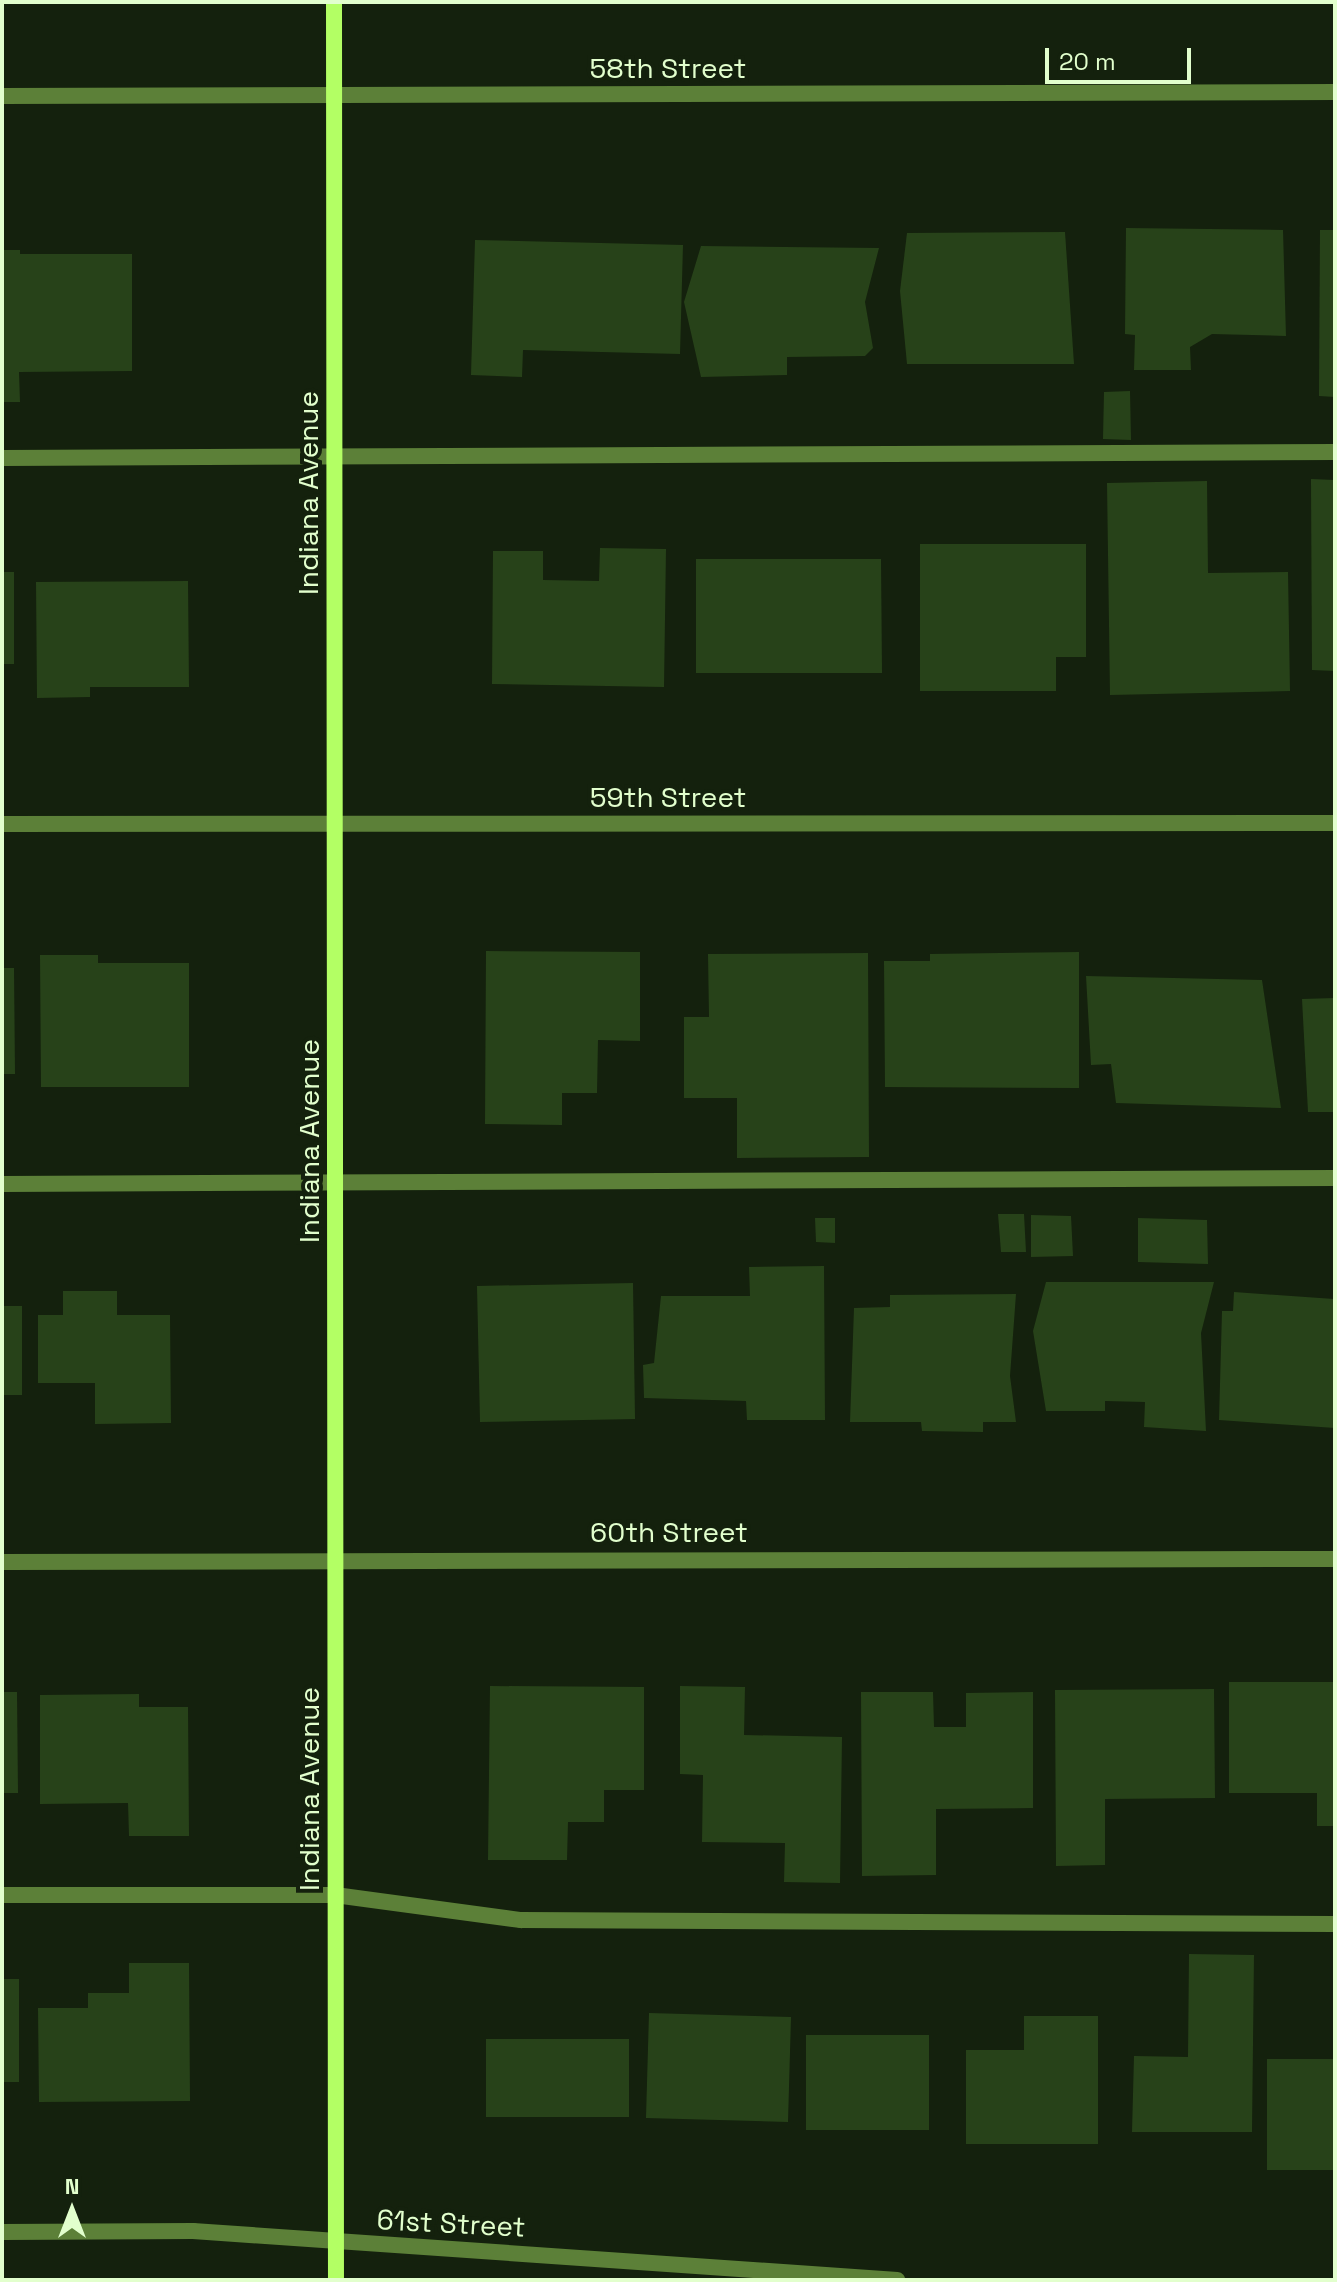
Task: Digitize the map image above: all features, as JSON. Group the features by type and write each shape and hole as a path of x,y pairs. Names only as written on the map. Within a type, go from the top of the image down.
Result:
{"main road":[{"name":"Indiana Avenue","path":"334,2 336,2280"}],"street":[{"name":"58th Street","path":"2,96 1335,92"},
{"path":"2,458 1335,452"},
{"name":"59th Street","path":"2,824 1335,823"},
{"path":"2,1184 1335,1178"},
{"name":"60th Street","path":"2,1562 335,1558 1335,1559"},
{"path":"2,1895 335,1895 521,1920 1335,1924"},
{"name":"61st Street","path":"2,2232 193,2231 897,2280"}],"building":[{"path":"1126,228 1283,230 1286,336 1212,334 1190,347 1191,370 1134,370 1135,335 1125,334"},
{"path":"1320,230 1335,230 1335,397 1319,396"},
{"path":"1065,232 1074,364 907,364 900,291 907,233"},
{"path":"475,240 683,245 680,354 523,350 522,377 471,375"},
{"path":"701,246 879,248 865,302 873,348 865,356 787,357 787,375 701,377 684,302"},
{"path":"2,250 20,250 20,254 132,254 132,371 19,372 20,402 2,402"},
{"path":"1130,391 1131,440 1103,439 1104,392"},
{"path":"1311,479 1335,480 1335,671 1312,670"},
{"path":"1207,481 1208,573 1288,572 1290,691 1110,695 1107,483"},
{"path":"920,544 1086,544 1086,657 1056,657 1056,691 920,691"},
{"path":"600,548 666,549 664,687 492,684 493,551 543,551 543,580 599,581"},
{"path":"696,559 881,559 882,673 696,673"},
{"path":"2,572 14,572 14,664 2,664"},
{"path":"188,581 189,687 90,687 90,697 37,698 36,582"},
{"path":"486,951 640,952 640,1041 598,1040 597,1093 562,1093 562,1125 485,1124"},
{"path":"1079,952 1079,1088 885,1087 884,961 930,961 930,954"},
{"path":"868,953 869,1157 737,1158 737,1098 684,1098 684,1017 709,1017 708,954"},
{"path":"40,955 98,955 98,963 189,963 189,1087 41,1087"},
{"path":"2,968 14,968 15,1074 2,1074"},
{"path":"1086,976 1262,980 1281,1108 1116,1103 1111,1064 1091,1065"},
{"path":"1335,998 1335,1112 1308,1112 1302,999"},
{"path":"998,1214 1024,1214 1026,1252 1001,1252"},
{"path":"1031,1215 1071,1216 1073,1256 1031,1257"},
{"path":"815,1218 835,1218 835,1243 816,1242"},
{"path":"1138,1218 1207,1220 1208,1264 1138,1262"},
{"path":"824,1266 825,1420 747,1420 746,1401 644,1398 643,1365 654,1363 661,1296 750,1296 749,1267"},
{"path":"1046,1282 1214,1282 1201,1333 1206,1431 1144,1427 1145,1402 1105,1401 1105,1411 1046,1411 1033,1331"},
{"path":"633,1283 635,1419 480,1422 477,1286"},
{"path":"63,1291 117,1291 117,1315 170,1315 171,1423 95,1424 95,1383 38,1383 38,1315 63,1315"},
{"path":"1234,1292 1334,1299 1335,1428 1219,1420 1222,1311 1233,1311"},
{"path":"1016,1294 1010,1376 1016,1422 983,1422 983,1432 922,1431 921,1422 850,1422 854,1308 890,1307 890,1295"},
{"path":"2,1306 22,1306 22,1395 2,1395"},
{"path":"1229,1682 1335,1682 1335,1826 1317,1826 1317,1793 1229,1793"},
{"path":"490,1686 644,1687 644,1790 604,1790 604,1822 568,1822 567,1860 488,1860"},
{"path":"680,1686 745,1687 744,1735 842,1737 840,1883 784,1882 785,1843 702,1842 703,1775 680,1774"},
{"path":"1214,1689 1215,1798 1105,1799 1105,1865 1056,1866 1055,1690"},
{"path":"2,1692 17,1692 18,1793 2,1793"},
{"path":"861,1692 933,1692 934,1727 966,1727 966,1693 1033,1692 1033,1808 936,1809 936,1875 862,1876"},
{"path":"139,1694 139,1707 188,1707 189,1836 129,1836 128,1803 40,1804 40,1695"},
{"path":"1189,1954 1254,1955 1252,2132 1132,2132 1134,2056 1188,2057"},
{"path":"129,1963 189,1963 190,2101 39,2102 38,2008 88,2008 88,1993 129,1993"},
{"path":"2,1979 19,1979 19,2082 2,2082"},
{"path":"649,2013 791,2017 788,2122 646,2118"},
{"path":"1024,2016 1098,2016 1098,2144 966,2144 966,2050 1024,2050"},
{"path":"806,2035 929,2035 929,2130 806,2130"},
{"path":"486,2039 629,2039 629,2117 486,2117"},
{"path":"1267,2059 1335,2059 1335,2170 1267,2170"}]}
